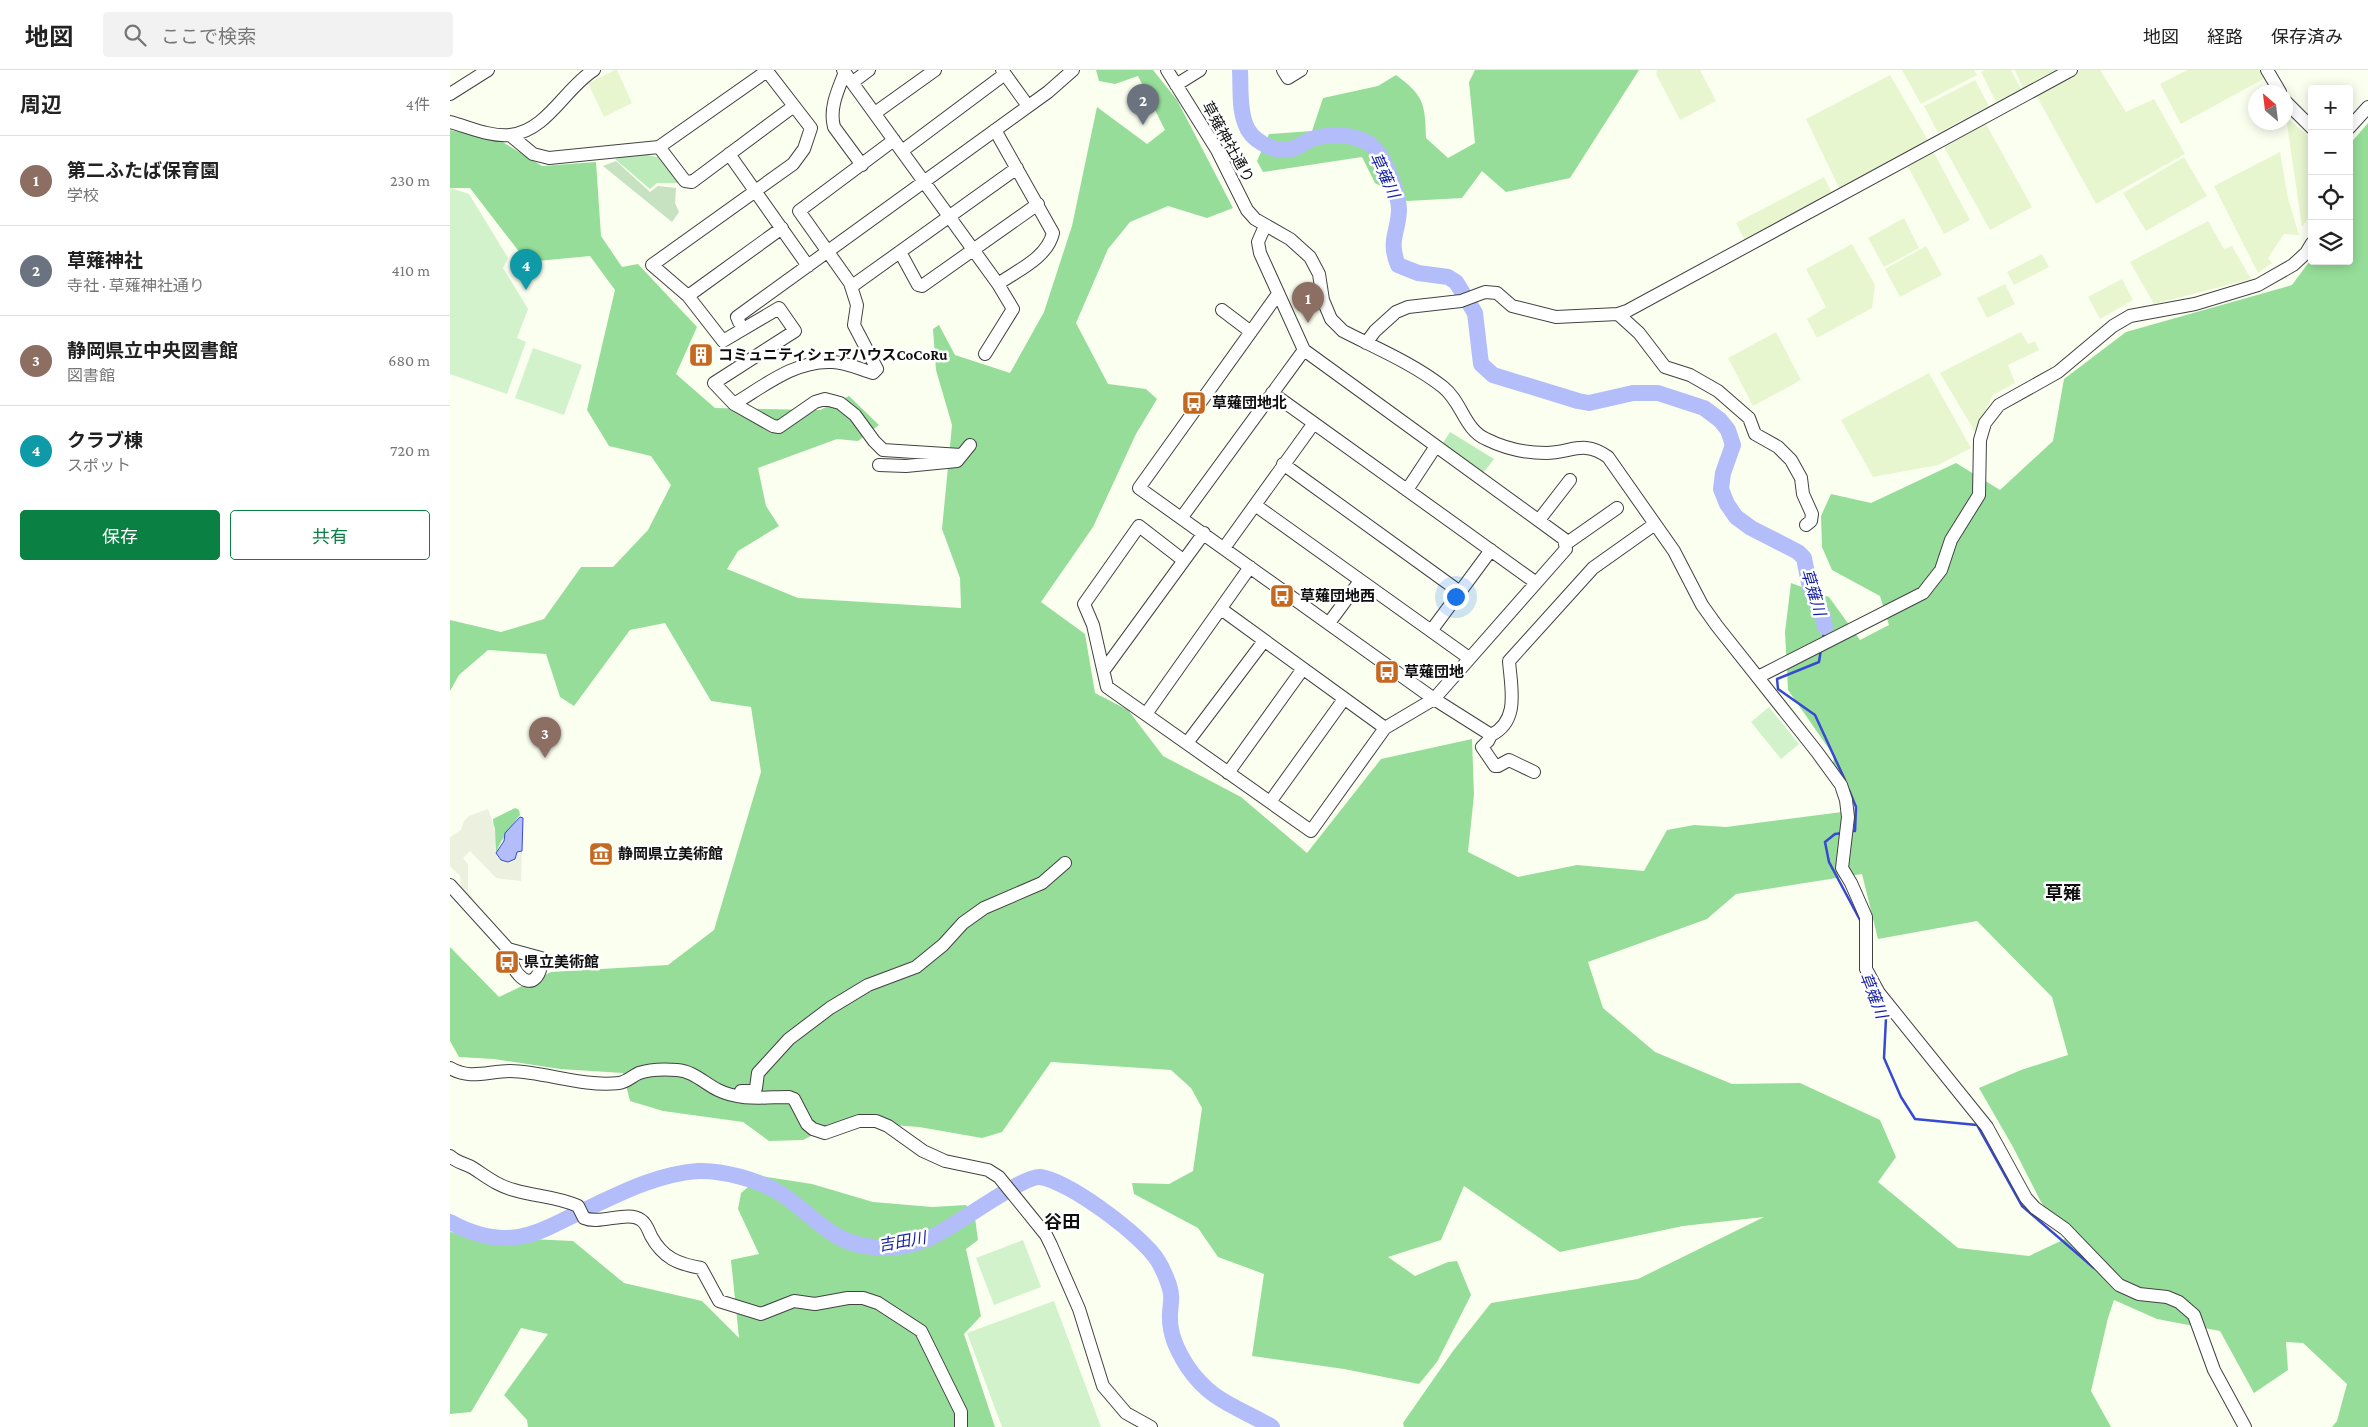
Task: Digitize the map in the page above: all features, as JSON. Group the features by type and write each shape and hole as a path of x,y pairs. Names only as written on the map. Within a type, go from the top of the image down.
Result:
{"street":[{"path":"450,94 488,70"},
{"path":"450,122 494,134 510,135 538,123 575,84 594,70"},
{"path":"847,75 870,70"},
{"path":"875,113 935,70"},
{"name":"草薙神社通り","path":"1167,70 1217,150 1247,210 1265,226 1290,239 1310,257 1319,274 1323,300 1331,319 1343,331 1445,389 1470,427 1476,434 1487,440 1518,450 1547,453 1586,447 1599,451 1614,466 1674,551 1702,605 1841,785 1846,800 1848,817 1842,868 1851,883 1866,918 1866,970 1879,992 1987,1127 2026,1198 2035,1208 2065,1229 2120,1285 2140,1294 2166,1297 2179,1302 2190,1310 2198,1324 2214,1370 2245,1427"},
{"path":"1176,85 1200,70"},
{"path":"1283,70 1288,78 1301,70"},
{"path":"1366,343 1375,331 1396,312 1408,307 1466,299 1485,292 1496,293 1512,306 1556,317 1618,314 2071,70"},
{"path":"2267,70 2276,85"},
{"path":"510,135 533,154 549,158 659,147 767,71 811,128 804,149 793,164 652,265 688,296 724,341 779,308 795,331 714,384 734,404 773,426 779,427 815,402 825,399 840,403 855,415 874,441 884,450 965,450 960,459 956,461 906,466 879,465"},
{"path":"734,404 786,372 812,362 834,362 873,373 877,369 854,325 857,305 850,283 799,211 862,165 898,146 1004,72 1028,106"},
{"path":"739,322 737,317 1028,106 1066,72"},
{"path":"847,75 973,252 998,284 1013,309 985,354"},
{"path":"847,75 833,104 834,127 862,165"},
{"path":"659,147 685,181 692,182 794,106"},
{"path":"2353,124 2368,107"},
{"path":"2293,109 2308,124"},
{"path":"995,130 1054,233 1051,244 1044,253 998,284"},
{"path":"729,154 808,266"},
{"path":"850,283 855,284 1017,168"},
{"path":"900,252 918,285 922,286 973,252 1038,204"},
{"path":"1265,226 1258,242 1260,253 1304,350 1539,520 1567,543"},
{"path":"688,296 782,228"},
{"path":"1758,677 1923,593 1941,570 1951,540 1978,496 1980,440 1985,423 1999,405 2058,372 2113,326 2130,316 2195,304 2258,284 2293,265 2308,250"},
{"path":"1278,294 1140,488 1434,699 1491,734"},
{"path":"1222,310 1251,332"},
{"path":"1618,314 1639,333 1665,367 1690,375 1718,391 1748,418 1755,434 1778,448 1790,460 1801,478 1803,494 1812,514 1806,526"},
{"path":"1182,517 1304,350"},
{"path":"1272,393 1535,582"},
{"path":"1224,548 1314,423"},
{"path":"1407,490 1436,446"},
{"path":"1283,464 1460,592"},
{"path":"1539,520 1570,480"},
{"path":"1255,505 1470,658"},
{"path":"1183,560 1139,526 1084,604 1093,625 1107,687 1311,832 1385,728 1434,699 1566,549 1567,543 1617,508"},
{"path":"1534,772 1509,760 1495,766 1482,747 1488,741 1491,734 1501,730 1511,715 1513,702 1509,661 1593,568 1656,524"},
{"path":"1104,670 1204,533"},
{"path":"1431,631 1491,550"},
{"path":"1146,714 1250,567"},
{"path":"1329,623 1360,581"},
{"path":"1221,609 1302,670 1385,728"},
{"path":"1187,743 1264,641"},
{"path":"1228,773 1302,670"},
{"path":"1270,802 1344,699"},
{"path":"732,1095 736,1091 752,1091 756,1088 758,1074 790,1039 830,1008 868,985 916,967 943,945 963,923 984,908 1042,883 1065,863"},
{"path":"450,885 506,946"},
{"path":"450,1068 467,1075 510,1071 594,1084 622,1083 640,1073 658,1070 680,1070 697,1076 718,1090 732,1095 747,1098 789,1097 797,1104 807,1124 813,1129 824,1132 859,1121 876,1121 888,1126 922,1150 945,1161 994,1173 1046,1235 1079,1309 1103,1386 1126,1413 1151,1427"},
{"path":"450,1156 455,1161 472,1167 494,1183 515,1190 551,1196 581,1212 590,1221 633,1216 642,1220 658,1250 681,1265 701,1268 719,1301 761,1314 794,1301 815,1304 848,1298 863,1298 878,1303 921,1331 961,1412 961,1427"}],"green space":[{"path":"617,70 632,103 604,117 588,83"},
{"path":"1096,70 1153,70 1177,100 1233,208 1207,218 1168,206 1130,222 1108,249 1076,323 1108,384 1146,389 1157,399 1136,434 1093,527 1041,602 1085,634 1095,693 1128,710 1163,756 1241,797 1307,853 1381,759 1472,739 1474,795 1468,852 1518,877 1577,865 1644,871 1667,830 1694,825 1726,827 1842,812 1857,813 1856,807 1833,763 1834,756 1788,690 1785,632 1791,583 1829,597 1860,640 1889,625 1880,596 1832,570 1822,547 1821,516 1831,494 1871,503 1956,463 2000,490 2053,441 2064,379 2126,332 2292,285 2308,263 2308,265 2353,265 2353,140 2368,123 2368,1427 2332,1427 2337,1421 2347,1384 2303,1343 2286,1342 2288,1370 2254,1393 2220,1331 2157,1319 2114,1300 2091,1391 2111,1427 1404,1427 1403,1423 1453,1351 1491,1303 1638,1279 1764,1217 1683,1226 1560,1252 1464,1186 1441,1240 1388,1257 1415,1276 1448,1262 1457,1261 1471,1295 1437,1362 1419,1384 1344,1369 1252,1356 1264,1274 1218,1257 1198,1228 1134,1194 1132,1183 1169,1184 1193,1171 1202,1108 1191,1088 1171,1070 1051,1062 1002,1132 982,1138 919,1127 840,1121 803,1140 769,1141 743,1122 663,1111 630,1101 623,1073 560,1069 494,1059 459,1057 450,1041 450,947 499,997 551,972 668,965 714,930 761,772 751,707 711,701 665,623 630,630 574,706 560,697 546,654 488,650 459,675 450,691 450,620 501,632 544,619 581,567 613,567 648,530 671,485 651,456 609,446 587,410 615,290 590,256 527,262 470,188 450,188 450,130 501,141 542,166 596,162 601,236 622,267 638,264 697,327 676,374 715,408 820,410 849,396 879,425 858,441 837,439 758,468 766,506 779,526 738,551 727,569 798,598 961,608 960,578 942,529 952,425 936,370 933,329 939,325 955,355 1010,373 1044,312 1072,226 1097,107 1147,144 1165,130 1138,76 1115,84 1099,81","holes":["1862,874 1878,939 1977,921 2052,997 2068,1055 2021,1070 1979,1088 2013,1147 2041,1202 2067,1238 2029,1256 1958,1248 1878,1182 1896,1157 1880,1120 1800,1083 1732,1084 1655,1052 1603,1008 1588,962 1707,919 1736,894"]},
{"path":"1475,70 1639,70 1570,178 1506,192 1482,171 1462,198 1407,201 1375,183 1362,157 1263,172 1257,161 1269,134 1312,131 1323,98 1378,86 1396,75 1418,95 1421,101 1425,116 1426,138 1448,158 1475,143 1469,82"},
{"path":"1657,70 1700,70 1716,101 1680,120 1656,74"},
{"path":"1902,70 1974,70 1977,75 1921,104"},
{"path":"1985,70 2011,70 2021,89 1996,102 1981,72"},
{"path":"2015,70 2059,70 2023,89"},
{"path":"2080,70 2100,70 2126,112 2154,99 2185,154 2096,204 2036,95"},
{"path":"2187,70 2260,70 2265,78 2252,85 2248,85 2248,87 2181,124 2160,84"},
{"path":"1890,75 1929,142 1840,190 1806,119"},
{"path":"1975,80 1989,106 1938,133 1924,106"},
{"path":"2293,123 2308,136 2308,218 2302,227 2288,130 2293,130"},
{"path":"1986,124 2032,207 1990,230 1944,147"},
{"path":"1933,151 1970,220 1944,234 1907,165"},
{"path":"2280,152 2288,198 2299,235 2284,234 2268,258 2272,263 2258,273 2214,186"},
{"path":"631,155 647,155 662,158 679,183 657,183 650,189 615,159"},
{"path":"2184,157 2207,196 2146,231 2123,193"},
{"path":"616,161 650,192 658,186 676,188 675,203 679,212 672,222 603,166"},
{"path":"1824,177 1833,195 1745,241 1736,223"},
{"path":"450,188 469,194 508,258 503,268 528,309 517,338 526,342 507,394 450,374"},
{"path":"1904,218 1919,248 1884,267 1868,238"},
{"path":"2208,221 2224,249 2232,246 2251,279 2154,304 2130,262"},
{"path":"1852,244 1875,285 1872,308 1817,338 1807,319 1826,307 1806,269"},
{"path":"1926,246 1942,275 1900,297 1885,269"},
{"path":"2042,254 2049,267 2014,285 2007,272"},
{"path":"2122,279 2133,300 2100,319 2088,297"},
{"path":"2005,284 2015,304 1987,318 1977,298"},
{"path":"1776,332 1801,380 1753,406 1728,358"},
{"path":"2021,332 2028,344 2035,341 2039,350 2008,365 2015,383 1993,395 1975,432 1940,373"},
{"path":"533,348 582,365 564,415 515,398"},
{"path":"1929,373 1971,448 1938,465 1873,477 1841,420"},
{"path":"1450,432 1494,459 1483,473 1443,443"},
{"path":"1769,707 1799,744 1781,759 1751,722"},
{"path":"515,808 519,810 520,815 503,838 496,853 493,819"},
{"path":"761,1176 812,1184 873,1202 932,1207 966,1205 975,1218 978,1240 966,1249 981,1316 964,1334 995,1427 528,1427 527,1420 504,1395 548,1334 521,1328 471,1412 450,1414 450,1232 488,1237 573,1241 624,1283 702,1301 739,1338 731,1260 759,1254 738,1209 741,1193"},
{"path":"1023,1240 1041,1287 994,1305 976,1258"},
{"path":"1054,1301 1101,1427 1002,1427 967,1333"}],"shaded area":[{"path":"488,809 495,828 496,853 499,859 508,862 515,859 517,852 522,851 521,881 496,878 470,851 463,858 468,864 468,892 473,898 471,902 461,890 460,876 450,866 450,837 461,830 464,821 469,816"}],"water":[{"path":"520,817 523,818 522,851 517,852 515,859 508,862 501,860 496,853 504,841 505,833"}],"waterway":[{"name":"草薙川","path":"1240,70 1243,117 1252,135 1263,144 1284,150 1297,147 1309,140 1322,136 1339,135 1364,141 1376,150 1388,170 1398,204 1399,210 1394,243 1398,265 1418,273 1448,277 1456,282 1475,313 1481,364 1493,375 1589,403 1633,393 1658,393 1704,408 1720,420 1728,430 1733,445 1723,473 1721,489 1727,504 1736,517 1751,528 1798,552 1804,558 1810,588 1822,613 1825,627"},
{"name":"草薙川","path":"1823,639 1825,627"},
{"name":"草薙川","path":"1821,649 1819,662 1777,679 1778,689 1815,715 1845,780"},
{"name":"草薙川","path":"1849,790 1856,807 1855,831 1851,831"},
{"name":"草薙川","path":"1843,833 1835,834 1825,842 1829,862 1860,920"},
{"name":"草薙川","path":"1875,997 1886,1018 1884,1058 1901,1097 1915,1119 1977,1125 2022,1206 2094,1268"},
{"name":"吉田川","path":"450,1222 485,1236 513,1238 536,1233 650,1181 682,1173 708,1171 740,1177 771,1188 842,1239 865,1246 890,1247 914,1244 936,1235 1018,1185 1040,1177 1069,1188 1086,1199 1122,1224 1150,1250 1160,1264 1169,1286 1172,1335 1187,1366 1205,1388 1215,1396 1272,1427"}],"place":[{"name":"草薙神社","path":"1143,125"},
{"name":"クラブ棟","path":"526,290"},
{"name":"第二ふたば保育園","path":"1308,323"},
{"name":"コミュニティシェアハウスCoCoRu","path":"701,355"},
{"name":"草薙団地北","path":"1194,403"},
{"name":"草薙団地西","path":"1282,596"},
{"name":"草薙団地","path":"1387,672"},
{"name":"静岡県立中央図書館","path":"545,758"},
{"name":"静岡県立美術館","path":"601,854"},
{"name":"県立美術館","path":"507,962"}],"district":[{"name":"草薙","path":"2063,893"},
{"name":"谷田","path":"1062,1222"}]}
